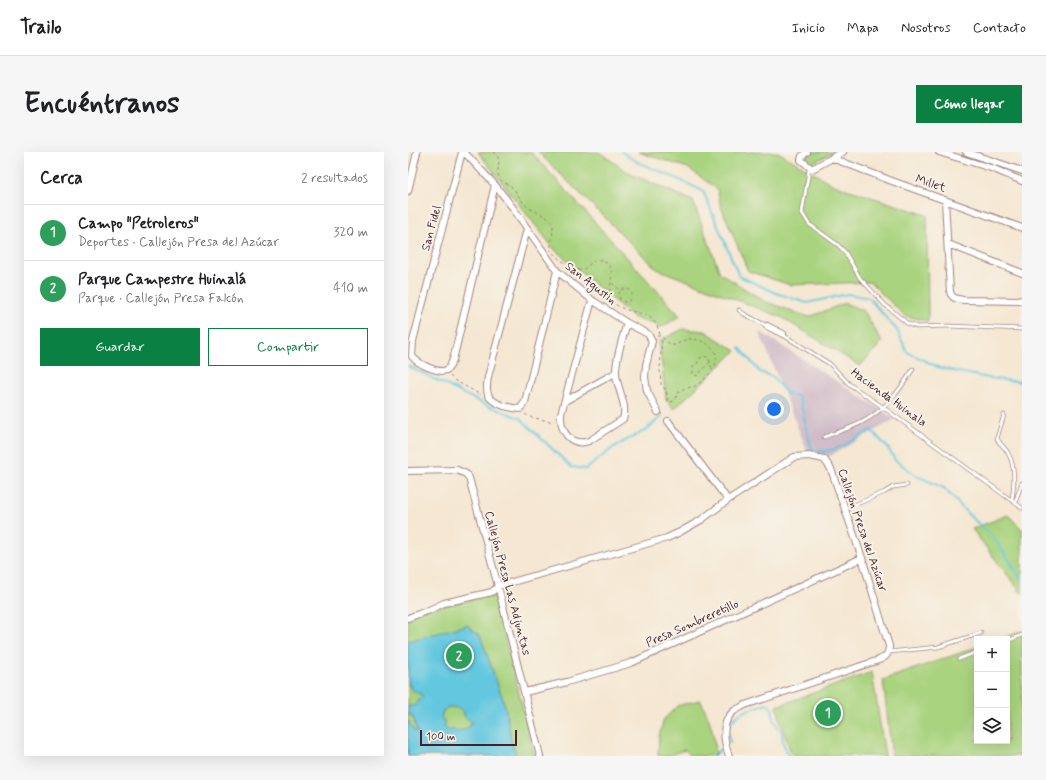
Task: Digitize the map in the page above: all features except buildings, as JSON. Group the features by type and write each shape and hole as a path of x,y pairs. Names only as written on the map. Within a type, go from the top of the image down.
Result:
{"street":[{"path":"408,191 417,152"},
{"name":"San Agustín","path":"463,152 495,185 514,208 557,271 592,300 627,323 648,334 651,338"},
{"name":"San Fidel","path":"446,371 441,371 414,361 412,356 413,341 463,152"},
{"path":"805,153 801,160 810,169 815,168 843,152"},
{"path":"939,152 994,169 1022,181"},
{"path":"966,152 1022,170"},
{"name":"Millet","path":"832,158 1022,228"},
{"path":"446,371 453,360 495,185"},
{"path":"945,200 950,292 953,298 964,300 1022,300"},
{"path":"527,229 486,386 487,394 490,399 496,403 516,409 520,409 523,406 527,397 557,271"},
{"path":"948,244 1022,273"},
{"path":"592,300 565,401 561,423 567,436 577,442 589,441 623,420 625,409 615,373 627,323"},
{"name":"Hacienda Huinala","path":"768,326 783,334"},
{"path":"651,338 651,348 646,365 645,377 647,391 658,412"},
{"path":"565,401 615,373"},
{"path":"668,421 728,500"},
{"name":"Callejón Presa del Azúcar","path":"408,618 444,603 492,592 498,586 667,538 695,523 794,457 809,456 824,459 831,469 862,558 889,646 889,652"},
{"name":"Callejón Presa Las Adjuntas","path":"408,471 457,470 466,474 471,485 498,586 540,756"},
{"name":"Presa Sombreretillo","path":"525,692 567,682 631,663 862,558"},
{"path":"729,756 724,727 734,712 745,705 879,660 886,656 889,652"}],"lane":[{"path":"809,170 802,213 809,224 845,252 865,284 898,317 913,327 948,326 1022,329"},
{"name":"Hacienda Huinala","path":"739,310 768,326"},
{"name":"Hacienda Huinala","path":"783,334 830,364 849,384 1022,508"},
{"path":"824,437 864,422 884,408 902,387 912,369"},
{"path":"1004,415 997,438 1008,453 1014,470 1014,501"},
{"path":"1014,501 1022,483"},
{"path":"845,509 885,492 893,487 907,486"},
{"path":"889,652 938,646 980,633"},
{"path":"1010,640 1022,635"},
{"path":"959,659 974,653"}],"path":[{"path":"493,152 499,160 500,179 512,187 520,200 529,208 550,220 552,227 551,251 557,257 576,269 583,269 592,262 598,260 605,261 612,272 612,282 609,295 614,304 652,318 660,336 673,345 677,345 684,339 696,339 716,352 717,357 712,371 693,386 680,390 674,401 669,402 666,390 661,385 660,370 662,338"},
{"path":"612,282 617,288 626,288 632,292 632,297 629,301 624,302 620,300 619,293 622,289"},
{"path":"651,338 660,336"},
{"path":"710,362 697,376 693,374 693,366 697,364 700,358 706,357 709,358 710,362 712,371"},
{"path":"446,371 454,380 490,399"},
{"path":"520,409 526,416 561,423"}],"shaded area":[{"path":"759,331 895,419 828,457 808,453"}],"green space":[{"path":"478,152 531,152 680,316 662,327 634,318 554,249"},
{"path":"538,152 599,152 629,173 693,201 720,273 764,301 809,317 845,303 864,311 882,342 860,366 781,317 657,269"},
{"path":"638,152 778,152 834,185 927,215 928,321 905,316 870,282 790,285 748,271 720,204 717,189 688,168"},
{"path":"814,152 834,152 810,164 805,160 806,157"},
{"path":"683,329 705,331 736,351 674,409 666,399 659,341"},
{"path":"1008,515 1022,529 1022,594 972,529"},
{"path":"494,595 535,756 408,756 408,613"},
{"path":"1022,631 1022,756 892,756 883,680 974,648 974,744 1010,744 1010,636 1008,636"},
{"path":"872,672 885,756 792,756 777,706"},
{"path":"700,700 711,726 716,754 713,756 691,756 685,750 671,756 658,756 659,736 664,719 677,706"}],"water":[{"path":"467,625 480,635 505,705 512,744 517,756 408,756 408,720 414,731 417,732 413,717 408,714 408,706 414,706 423,696 412,690 409,684 408,685 408,641","holes":["450,707 459,708 465,717 472,722 468,728 456,732 453,729 449,731 445,728 444,720 441,719 443,711"]}],"waterway":[{"path":"622,152 637,162 703,191 739,276 776,293 807,303 848,294 869,298 897,330 907,352 940,368 988,378 1022,382"},
{"path":"740,348 760,372 773,377 787,394 798,396 812,450 828,451 836,449 871,430 888,448 895,460 917,476 944,488 968,514 994,538 1022,580"},
{"path":"408,366 486,405 520,418 571,467 586,469 614,447 646,430 662,416"},
{"path":"730,743 728,734 730,723 738,715 756,707 768,704 772,709 774,721 782,732 783,743 789,756"},
{"path":"713,756 723,747"}],"place":[{"name":"Parque Campestre Huinalá","path":"459,656"},
{"name":"Campo \"Petroleros\"","path":"828,713"}]}
